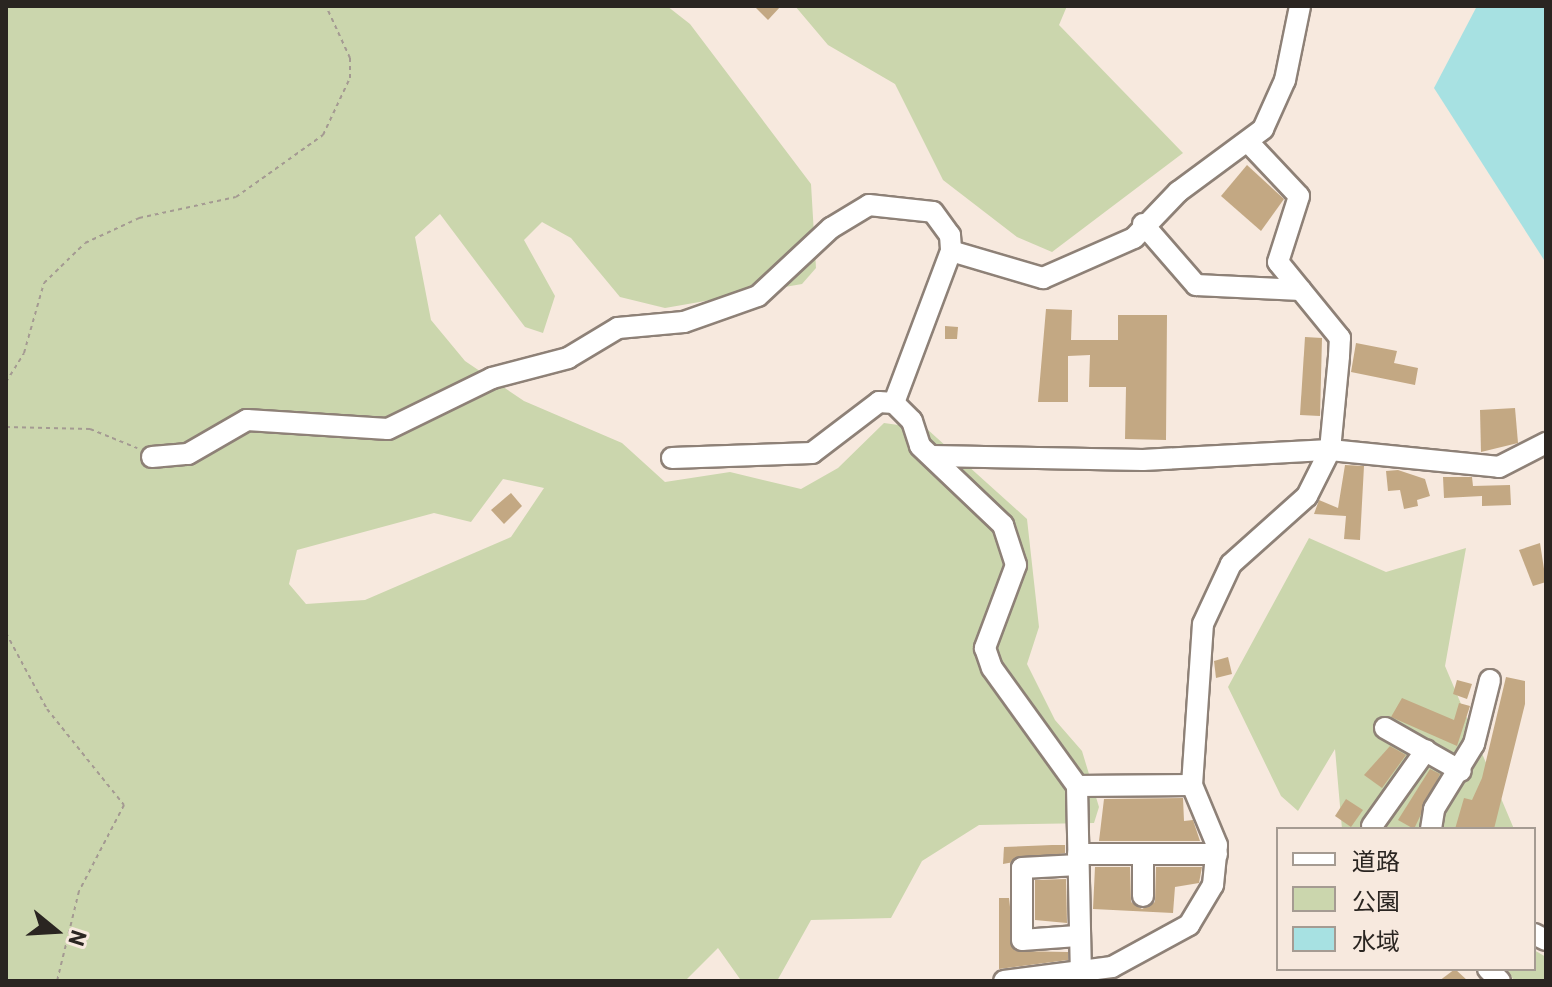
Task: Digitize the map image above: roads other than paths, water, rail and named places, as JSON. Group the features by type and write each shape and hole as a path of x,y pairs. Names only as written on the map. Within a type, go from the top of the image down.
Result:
{"street":[{"path":"951,251 1043,278 1134,238 1143,224 1250,144 1285,80 1294,8"},
{"path":"1004,981 1112,967 1189,925 1206,904 1217,854 1192,785 1203,624 1211,596 1245,546 1307,496 1330,450 1340,338 1277,254 1299,196 1250,144"},
{"path":"152,457 188,454 231,423 247,420 388,429 492,378 568,358 618,328 684,322 758,296 854,209 933,212 951,251 894,403"},
{"path":"1143,224 1196,285 1301,290"},
{"path":"672,458 812,453 879,402 894,403"},
{"path":"894,403 932,456 1003,525 1014,547 1016,565 985,648 992,668 1077,786 1077,936 1081,971"},
{"path":"932,456 1143,460 1330,450 1499,467 1546,443"},
{"path":"1431,827 1434,809 1461,771 1490,680"},
{"path":"1385,728 1461,771"},
{"path":"1372,826 1426,750"},
{"path":"1077,786 1192,785"},
{"path":"1077,936 1022,940 1022,868 1143,854 1217,854"},
{"path":"1143,854 1143,896"}],"water":[{"path":"1477,6 1546,6 1546,263 1434,88"}]}
